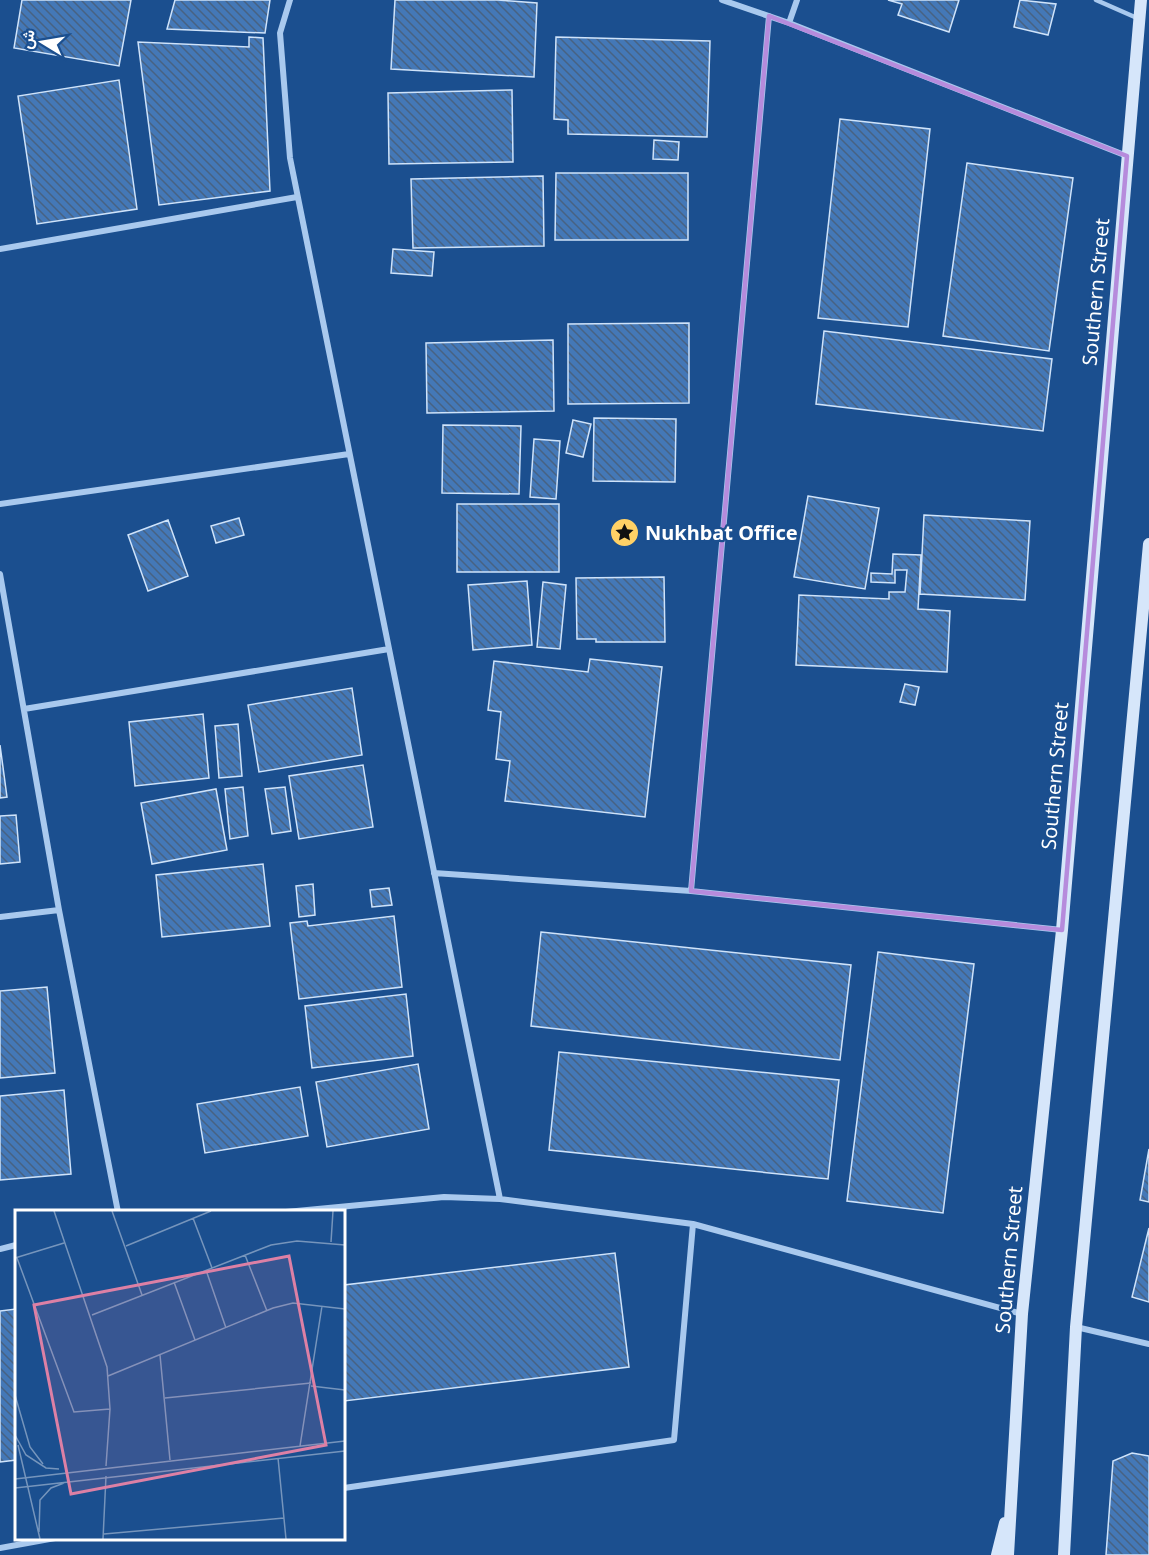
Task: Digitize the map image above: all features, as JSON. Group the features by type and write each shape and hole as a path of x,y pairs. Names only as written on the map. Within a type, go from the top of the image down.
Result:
{"main road":[{"name":"Southern Street","path":"1008,1555 1022,1314 1062,930 1141,0"},
{"path":"1064,1555 1076,1327 1149,544"},
{"path":"997,1555 1013,1493"},
{"path":"1066,1533 1070,1555"}],"street":[{"path":"290,0 280,33 290,158 500,1199"},
{"path":"722,0 789,23 1127,156"},
{"path":"789,23 796,0"},
{"path":"691,891 769,16"},
{"path":"0,249 297,197"},
{"path":"0,504 350,454"},
{"path":"0,574 60,910 118,1210"},
{"path":"24,709 389,649"},
{"path":"434,873 691,891 1062,930"},
{"path":"0,917 60,910"},
{"path":"307,1210 444,1197 500,1199 693,1224 1022,1314"},
{"path":"345,1488 674,1440 693,1224"},
{"path":"0,1248 15,1245"},
{"path":"1076,1327 1149,1344"},
{"path":"0,1548 49,1540"}],"lane":[{"path":"1096,0 1139,18"}],"highlighted area":[{"path":"769,16 1127,156 1062,930 691,891"}],"building":[{"path":"22,0 131,0 119,66 14,48"},
{"path":"175,0 270,0 265,33 167,29"},
{"path":"395,0 498,0 537,3 534,77 391,69"},
{"path":"888,0 959,0 949,32 898,15 902,4"},
{"path":"1020,0 1056,4 1048,35 1014,27"},
{"path":"249,37 263,38 270,191 159,205 138,42 249,47"},
{"path":"556,37 710,41 707,137 568,134 568,120 554,119"},
{"path":"119,80 137,209 37,224 18,96"},
{"path":"512,90 513,162 389,164 388,93"},
{"path":"840,119 930,129 908,327 818,318"},
{"path":"654,140 679,142 678,160 653,159"},
{"path":"967,163 1073,178 1049,351 943,336"},
{"path":"556,173 688,173 688,240 555,240"},
{"path":"543,176 544,246 413,248 411,179"},
{"path":"393,249 434,252 432,276 391,273"},
{"path":"689,323 689,403 568,404 568,324"},
{"path":"824,331 1052,359 1043,431 816,404"},
{"path":"553,340 554,411 427,413 426,343"},
{"path":"594,418 676,419 675,482 593,481"},
{"path":"573,420 591,424 583,457 566,453"},
{"path":"443,425 521,426 519,494 442,493"},
{"path":"534,439 560,441 556,499 530,497"},
{"path":"808,496 879,508 865,589 794,577"},
{"path":"457,504 559,504 559,572 457,572"},
{"path":"924,515 1030,521 1025,600 920,594"},
{"path":"239,518 244,535 216,543 211,526"},
{"path":"168,520 188,576 148,591 128,535"},
{"path":"893,554 921,555 918,609 950,611 947,672 796,665 799,595 889,599 889,592 905,592 907,570 895,570 895,583 871,582 871,573 892,574"},
{"path":"664,577 665,642 596,642 596,639 577,639 576,578"},
{"path":"527,581 532,645 473,650 468,585"},
{"path":"543,582 566,585 560,649 537,647"},
{"path":"590,659 662,667 645,817 505,801 510,761 496,759 501,712 488,710 494,661 588,672"},
{"path":"905,684 919,687 915,705 900,702"},
{"path":"352,688 362,755 259,772 248,705"},
{"path":"203,714 209,778 135,786 129,722"},
{"path":"238,724 242,776 219,778 215,726"},
{"path":"0,745 7,797 0,798"},
{"path":"363,765 373,827 299,839 289,776"},
{"path":"243,787 248,836 230,839 225,789"},
{"path":"285,787 291,831 272,834 265,789"},
{"path":"216,789 227,850 152,864 141,803"},
{"path":"16,815 20,862 0,864 0,816"},
{"path":"263,864 270,926 162,937 156,875"},
{"path":"313,884 315,915 299,917 296,886"},
{"path":"389,888 392,905 372,907 370,890"},
{"path":"394,916 402,987 299,999 290,923 307,921 308,926"},
{"path":"541,932 851,965 840,1060 531,1026"},
{"path":"878,952 974,964 943,1213 847,1201"},
{"path":"47,987 55,1073 0,1078 0,991"},
{"path":"406,994 413,1056 312,1068 305,1006"},
{"path":"559,1052 839,1080 828,1179 549,1150"},
{"path":"418,1064 429,1129 327,1147 316,1082"},
{"path":"300,1087 308,1136 205,1153 197,1104"},
{"path":"64,1090 71,1174 0,1180 0,1096"},
{"path":"1149,1149 1149,1202 1140,1200"},
{"path":"1149,1228 1149,1302 1132,1297"},
{"path":"615,1253 629,1367 345,1401 345,1285"},
{"path":"15,1309 15,1460 0,1462 0,1311"},
{"path":"1132,1453 1149,1456 1149,1555 1106,1555 1113,1461"}],"place":[{"name":"Nukhbat Office","path":"624,533"}]}
